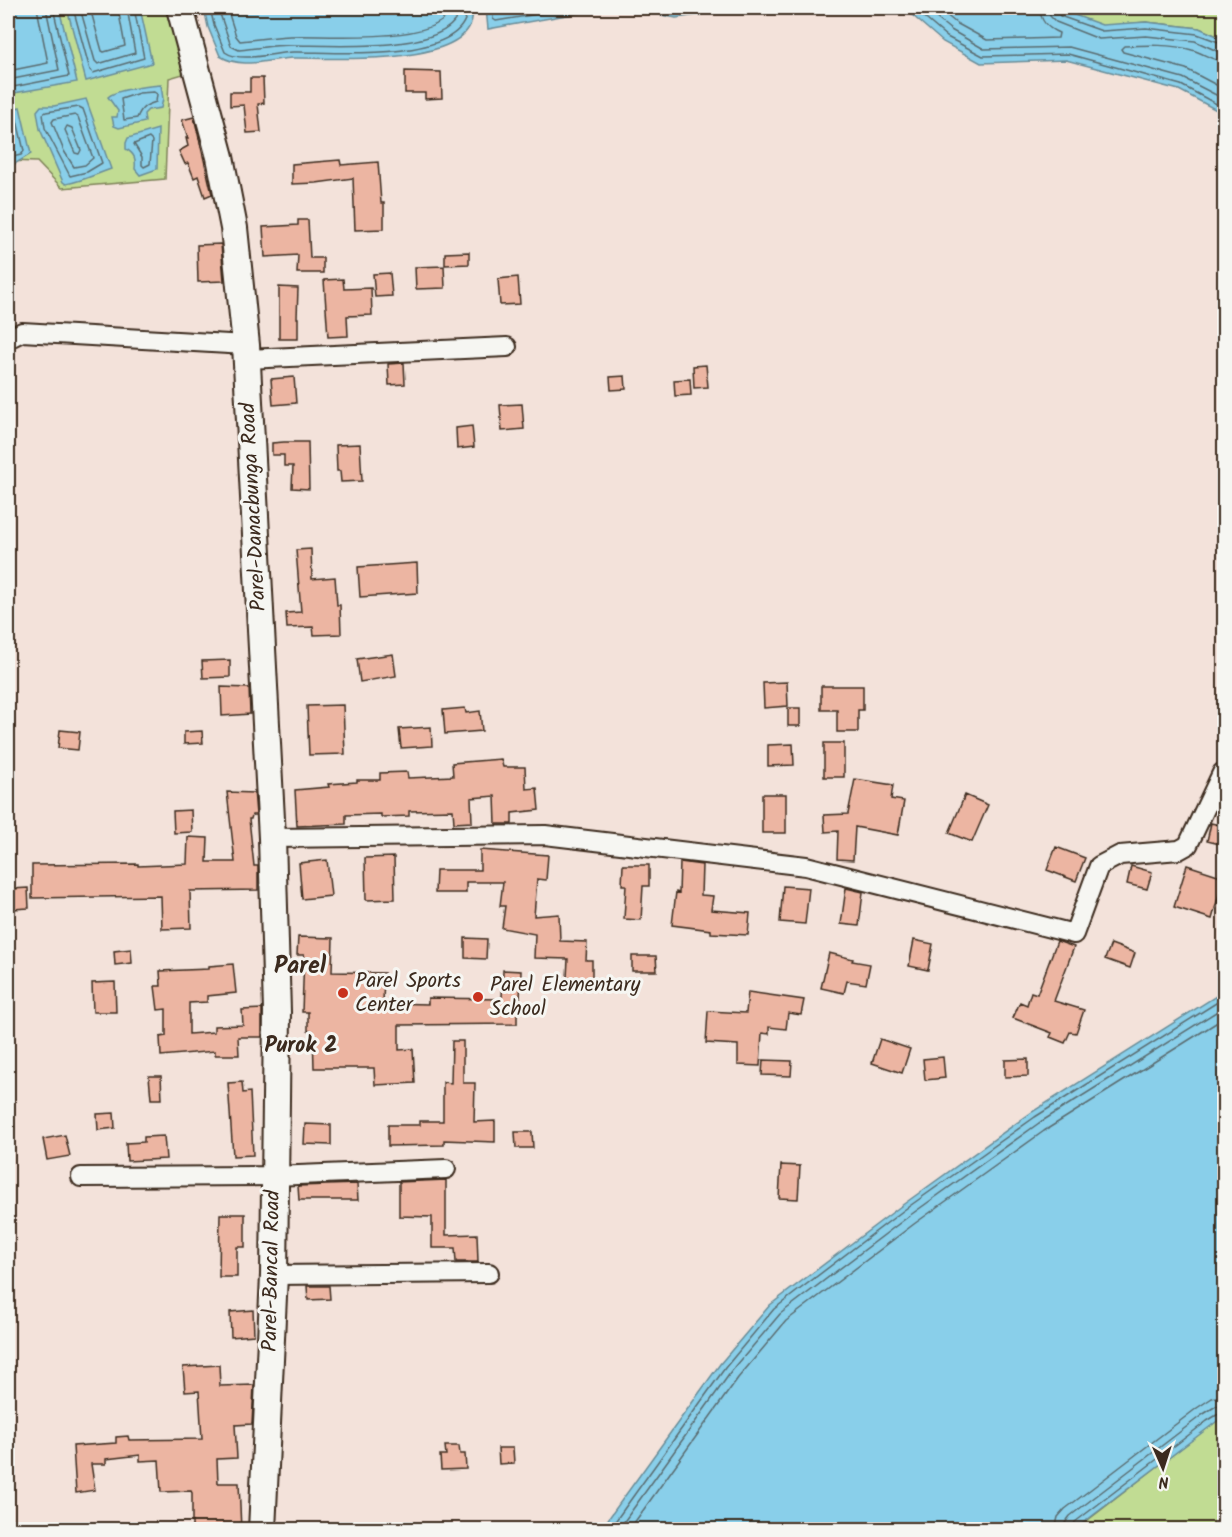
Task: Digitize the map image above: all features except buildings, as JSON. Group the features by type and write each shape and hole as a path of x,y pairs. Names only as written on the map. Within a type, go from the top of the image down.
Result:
{"main road":[{"name":"Parel-Danacbunga Road","path":"180,8 220,157 234,228 246,352 272,838 277,1012"},
{"name":"Parel-Bancal Road","path":"262,1530 274,1275 277,1012"}],"street":[{"path":"8,339 22,332 246,352 507,347"},
{"path":"272,838 545,835 782,863 806,866 1074,934 1099,866 1120,855 1179,850 1188,845 1224,773"},
{"path":"81,1178 274,1176 446,1169"},
{"path":"274,1275 489,1273"}],"green space":[{"path":"8,8 180,8 197,70 169,78 165,179 62,188 37,162 8,161"},
{"path":"1055,8 1224,8 1224,39 1199,28 1146,22 1102,26"},
{"path":"1224,1416 1224,1529 1075,1530 1210,1426"}],"water":[{"path":"8,8 59,8 77,82 8,94"},
{"path":"67,8 140,8 152,63 86,81"},
{"path":"204,8 472,8 469,28 453,42 429,51 399,56 293,58 246,63 220,56 208,27"},
{"path":"486,8 606,8 488,29"},
{"path":"656,8 749,8 676,18 662,15"},
{"path":"904,8 1055,8 1102,25 1146,22 1199,28 1224,39 1224,114 1179,90 1066,60 981,63 943,42"},
{"path":"161,85 163,99 161,108 148,110 144,114 145,122 119,128 114,126 112,117 117,117 118,111 108,97 125,90"},
{"path":"86,99 111,169 66,184 63,182 40,129 37,111 41,106 54,106"},
{"path":"20,107 31,154 13,165 8,164 8,110"},
{"path":"158,129 157,169 140,175 135,169 133,155 126,149 126,143 128,138"},
{"path":"1224,991 1224,1416 1075,1529 601,1529 720,1364 770,1305 901,1206 1032,1112"}],"place":[{"name":"Parel Sports Center","path":"343,993"},
{"name":"Parel Elementary School","path":"478,997"}],"district":[{"name":"Parel","path":"300,966"},
{"name":"Purok 2","path":"301,1046"}]}
